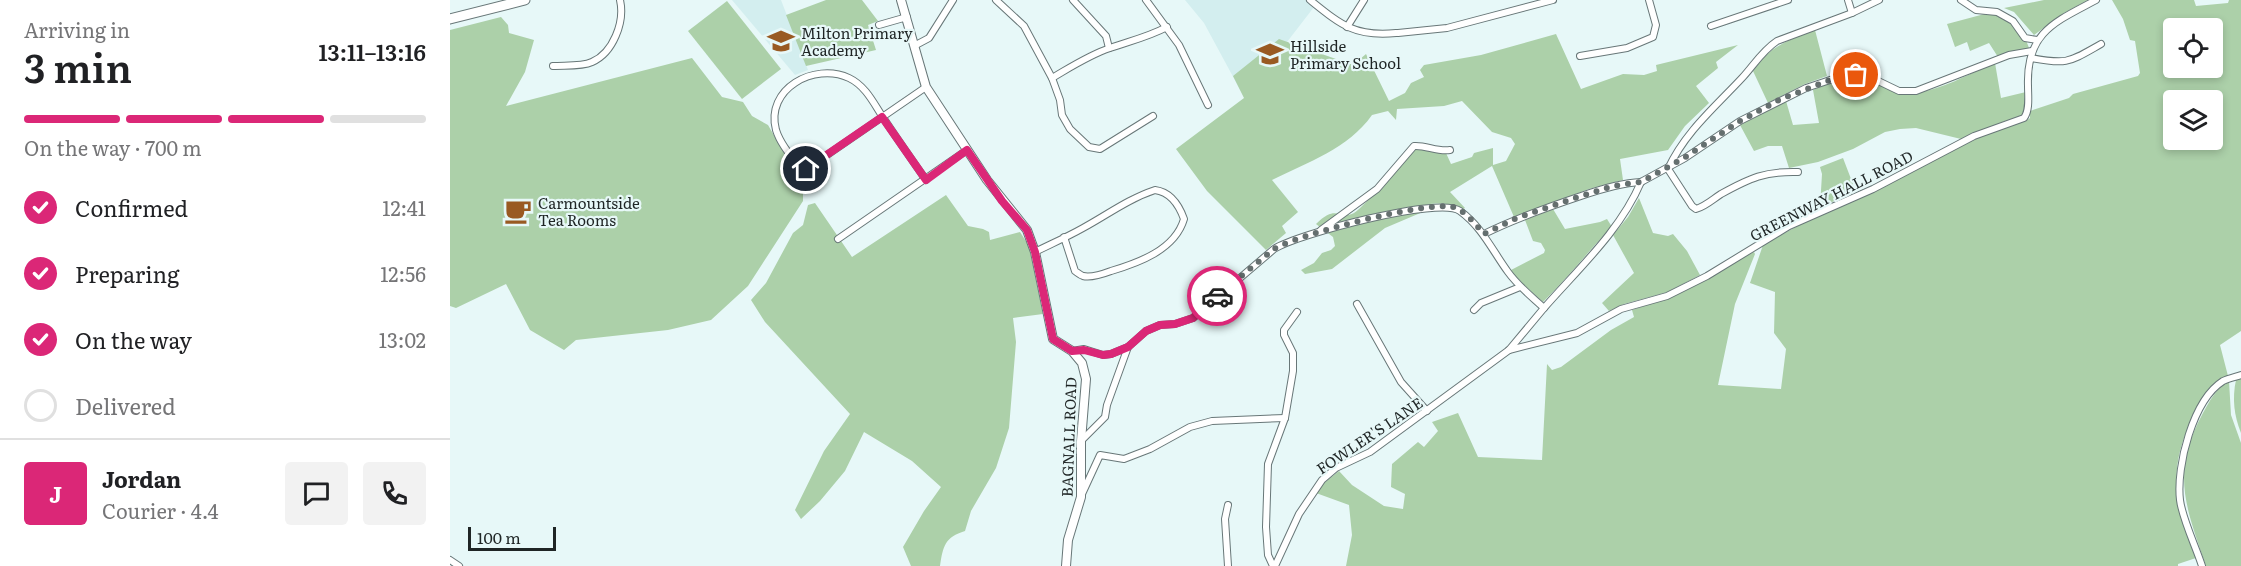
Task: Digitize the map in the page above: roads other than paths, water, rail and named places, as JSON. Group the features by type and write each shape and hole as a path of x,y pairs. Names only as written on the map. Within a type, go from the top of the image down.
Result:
{"main road":[{"path":"450,19 525,0"}],"street":[{"path":"553,66 591,63 612,45 621,18 620,0"},
{"name":"BAGNALL ROAD","path":"901,0 926,87 1002,201 1027,230 1035,252 1053,339 1072,351 1082,363 1086,379 1081,441 1081,497 1068,540 1066,566"},
{"path":"914,46 929,38 953,0"},
{"path":"996,0 1024,26 1052,78 1060,100 1062,115 1070,129 1089,147 1100,148 1153,116"},
{"path":"1073,0 1106,36 1109,48"},
{"path":"1146,0 1179,45 1208,105"},
{"path":"1310,0 1347,27 1361,33 1397,33 1447,28 1553,0"},
{"path":"1347,27 1364,0"},
{"path":"1580,56 1627,48 1653,37 1656,26 1649,0"},
{"path":"1711,26 1788,0"},
{"path":"1848,0 1852,13"},
{"path":"1668,169 1675,152 1694,128 1743,77 1766,48 1777,40 1852,13 1879,0"},
{"path":"1961,0 1976,10 1997,12 2013,21 2025,38 2037,40"},
{"name":"GREENWAY HALL ROAD","path":"1509,350 1577,333 1621,309 1667,296 1707,276 1790,226 1873,189 1974,136 2021,120 2028,113 2028,79 2037,40 2050,26 2096,0"},
{"path":"879,25 907,17"},
{"path":"1052,78 1080,61 1109,48 1144,39 1167,27"},
{"path":"2090,41 2094,48"},
{"path":"1484,234 1517,218 1575,198 1613,186 1641,182 1668,169 1740,121 1781,99 1822,83 1856,75 1872,78 1899,92 1916,91 2009,55 2032,55 2058,63 2066,63 2101,44"},
{"path":"926,87 882,117 811,166 801,168 780,138 775,121 776,108 784,90 798,80 821,74 849,78 860,85 872,99 882,117 926,180"},
{"path":"1318,232 1377,189 1414,146 1420,145 1438,151 1450,150"},
{"path":"838,239 967,150"},
{"path":"1668,169 1696,209 1738,185 1764,174 1776,171 1798,172"},
{"path":"1509,350 1610,235 1634,199 1641,182"},
{"path":"1035,252 1128,201 1155,190 1168,195 1181,211 1184,219 1181,227 1161,249 1139,263 1085,277 1075,272 1064,237"},
{"path":"1072,351 1084,350 1103,355 1128,347 1146,331 1160,325 1175,324 1193,318 1283,243 1318,232 1420,208 1440,206 1458,209 1484,234 1520,287 1544,308"},
{"path":"1474,310 1481,303 1520,287"},
{"path":"1357,304 1401,382 1428,411"},
{"path":"1274,566 1268,555 1266,527 1268,464 1285,418 1293,371 1293,353 1284,335 1284,330 1296,312"},
{"path":"1081,441 1105,417 1128,347"},
{"name":"FOWLER'S LANE","path":"1274,566 1299,514 1322,480 1336,468 1370,452 1509,350"},
{"path":"2202,566 2180,501 2182,458 2192,426 2210,395 2224,380 2241,375"},
{"path":"1081,497 1100,455 1124,459 1150,449 1190,427 1212,421 1285,418"},
{"path":"1228,505 1225,519 1228,566"},
{"path":"450,560 459,566"}],"place":[{"name":"Milton Primary Academy","path":"781,41"},
{"name":"Hillside Primary School","path":"1270,54"},
{"name":"Carmountside Tea Rooms","path":"518,211"}]}
